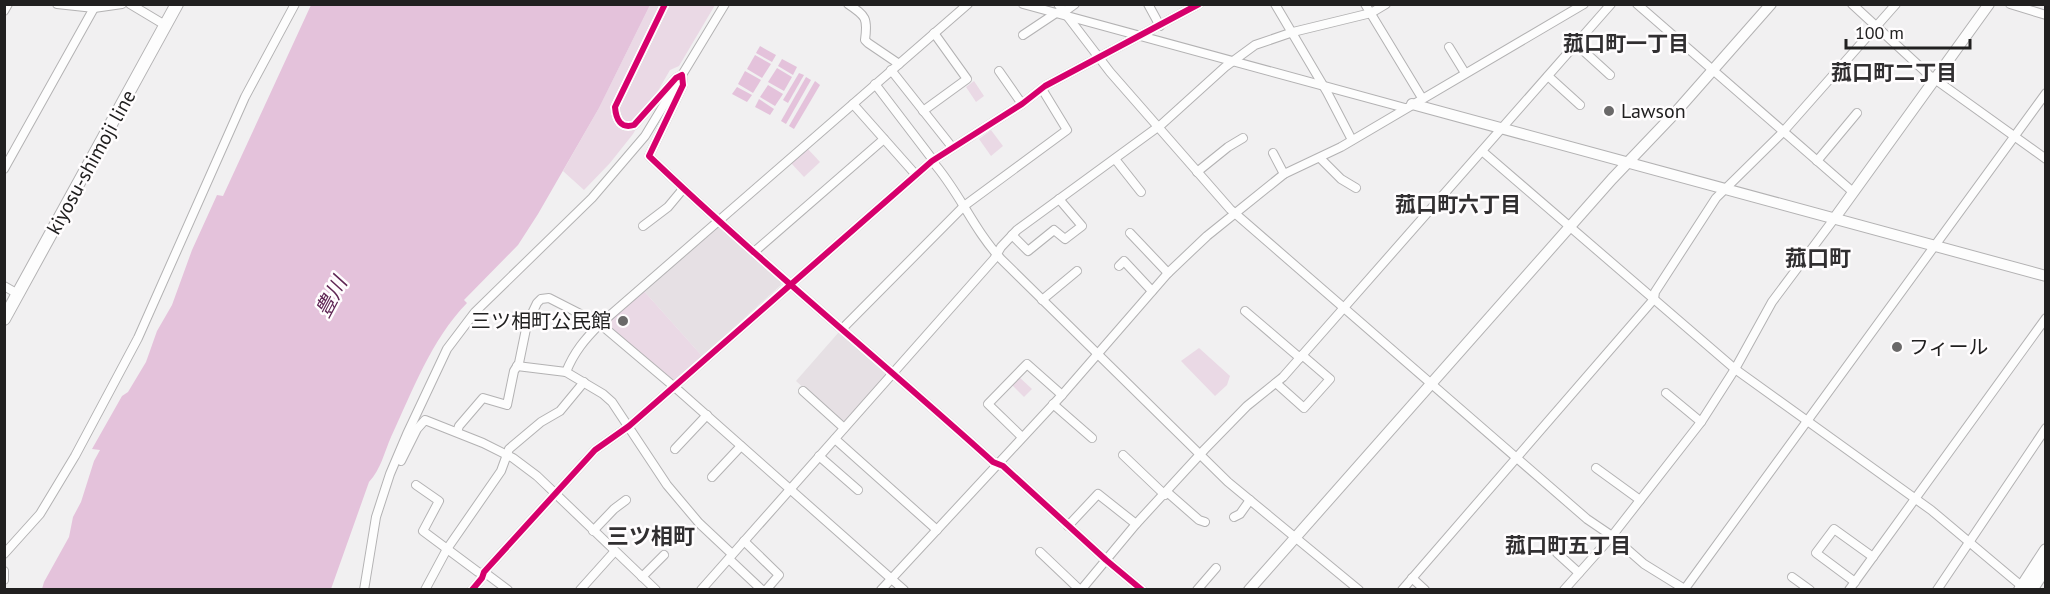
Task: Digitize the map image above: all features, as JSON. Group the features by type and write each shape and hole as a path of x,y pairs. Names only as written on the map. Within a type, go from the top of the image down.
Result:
{"main road":[{"name":"kiyosu-shimoji line","path":"4,319 177,4"},
{"path":"2024,589 2046,550"},
{"path":"2024,589 2046,567"}],"street":[{"path":"4,11 8,4"},
{"path":"57,4 94,8 122,4"},
{"path":"130,4 165,25"},
{"path":"4,554 40,514 75,456 138,338 245,97 295,4"},
{"path":"665,4 615,107 617,118 622,125 627,127 634,124 676,78 682,75"},
{"path":"364,590 376,517 390,474 447,349 462,328 614,174 645,136 725,4"},
{"path":"566,372 574,354 600,324 968,4"},
{"path":"1023,4 1062,11 1141,36 1324,86 1413,104 1626,164 2046,276"},
{"path":"1023,35 1075,4"},
{"path":"1148,4 1160,26"},
{"path":"472,590 595,450 629,426 933,160 1042,89 1199,4"},
{"path":"1275,4 1324,86 1352,140"},
{"path":"1365,4 1413,104"},
{"path":"701,590 997,255 1012,235 1158,127 1232,62 1259,42 1371,13 1386,4"},
{"path":"881,590 1062,395 1168,273 1235,214 1284,174 1352,140 1584,4"},
{"path":"1040,552 1081,590 1136,524 1200,455 1247,406 1276,382 1301,356 1611,4"},
{"path":"1637,4 1782,133 1788,135 1853,192"},
{"path":"1249,590 1626,164 1713,71 1771,4"},
{"path":"1851,4 1935,79 2046,159"},
{"path":"1402,590 1653,299 1661,282 1716,198 1782,133 1896,4"},
{"path":"1564,590 1612,536 1701,422 1735,369 1772,303 1989,4"},
{"path":"2010,4 2046,15"},
{"path":"848,5 866,19 868,25 865,40 895,67 923,111 952,147"},
{"path":"4,169 94,8"},
{"path":"1062,11 1099,59 1235,214 1587,519 1612,536 1644,564 1685,589 2046,93"},
{"path":"923,111 967,79 934,33"},
{"path":"1576,45 1610,75"},
{"path":"1449,47 1465,74"},
{"path":"999,71 1022,104"},
{"path":"682,75 683,85 649,156 754,252 997,465 1003,466 1142,590"},
{"path":"1548,76 1580,105"},
{"path":"875,84 946,178 987,244 997,255 1228,482 1359,590"},
{"path":"842,329 964,206 1067,130 1042,89"},
{"path":"853,104 916,175"},
{"path":"1817,161 1857,113"},
{"path":"1197,172 1243,138"},
{"path":"754,252 884,139"},
{"path":"1482,151 1735,369 1915,499 2024,589"},
{"path":"1274,153 1284,174"},
{"path":"1320,158 1341,179 1356,188"},
{"path":"1115,159 1141,192"},
{"path":"643,226 668,207 683,189"},
{"path":"1012,235 1028,251 1054,230 1065,239 1082,226 1059,199"},
{"path":"1130,233 1168,273"},
{"path":"1119,266 1124,261 1152,291"},
{"path":"1042,300 1077,271"},
{"path":"4,286 18,294"},
{"path":"457,432 459,426 483,398 507,405 527,324 537,303 541,299 549,298 600,324 904,590"},
{"path":"1245,310 1330,379 1305,408 1276,382"},
{"path":"1849,590 2042,329 2046,318"},
{"path":"1022,436 988,404 1027,364 1062,395"},
{"path":"517,366 566,372 612,402 667,485 699,523 764,590 779,575 744,541"},
{"path":"425,590 447,549 501,471 509,449 541,422 560,411 584,382"},
{"path":"803,391 844,428"},
{"path":"1666,393 1701,422"},
{"path":"1053,404 1092,438"},
{"path":"675,449 707,416"},
{"path":"390,474 397,468 422,422 429,421 457,432 508,455 537,476 656,590"},
{"path":"1937,590 2046,428"},
{"path":"835,439 937,530"},
{"path":"712,477 741,446"},
{"path":"1123,455 1199,520 1205,522"},
{"path":"819,456 858,490"},
{"path":"1596,468 1640,500"},
{"path":"416,485 439,501 423,531 483,575 508,590"},
{"path":"1068,526 1098,494 1136,524"},
{"path":"593,531 626,500"},
{"path":"1234,517 1240,514 1250,500"},
{"path":"1855,582 1816,553 1834,529 1873,557"},
{"path":"580,590 615,551"},
{"path":"1557,553 1579,573"},
{"path":"642,577 664,555"},
{"path":"1197,590 1216,568"},
{"path":"4,571 4,580"},
{"path":"1792,577 1810,590"},
{"path":"1412,578 1425,590"}],"shaded area":[{"path":"650,5 715,5 679,66 670,70 633,134 584,190 563,171 599,108"},
{"path":"974,81 984,96 976,102 966,87"},
{"path":"991,130 1003,146 991,156 979,139"},
{"path":"807,148 820,162 804,177 791,163"},
{"path":"715,226 720,227 780,281 781,285 702,356 643,290"},
{"path":"643,290 702,356 673,383 608,325 607,321"},
{"path":"839,332 887,375 843,423 796,381"},
{"path":"1199,348 1230,376 1227,385 1215,396 1181,361"},
{"path":"1018,376 1032,389 1024,397 1011,384"}],"water":[{"name":"豊川","path":"311,5 650,5 599,108 538,214 518,245 464,300 467,303 454,317 433,349 407,401 379,466 369,482 331,589 42,589 69,537 73,517 81,502 94,461 100,450 92,449 122,396 128,392 146,362 157,331 172,305 192,250 217,195 223,196"},
{"path":"760,46 776,55 772,62 756,53"},
{"path":"755,55 771,64 762,78 747,69"},
{"path":"782,59 797,67 793,75 778,66"},
{"path":"777,68 792,77 784,91 768,82"},
{"path":"745,71 761,80 753,93 738,84"},
{"path":"799,73 804,75 788,103 783,100"},
{"path":"806,77 811,80 786,124 781,121"},
{"path":"815,81 820,85 794,129 789,126"},
{"path":"768,85 783,94 775,106 760,97"},
{"path":"737,87 752,95 747,102 732,94"},
{"path":"759,99 774,109 770,115 755,107"}],"cycle path":[{"path":"665,4 615,107 620,122 626,126 634,125 676,78 682,75 683,85 649,156 777,272 993,462 1003,466 1142,590"},
{"path":"472,590 484,572 595,450 629,426 932,161 1022,104 1045,86 1199,4"}],"place":[{"name":"Lawson","path":"1609,111"},
{"name":"三ツ相町公民館","path":"623,321"},
{"name":"フィール","path":"1897,347"}],"district":[{"name":"菰口町一丁目","path":"1626,43"},
{"name":"菰口町二丁目","path":"1894,72"},
{"name":"菰口町六丁目","path":"1458,204"},
{"name":"菰口町","path":"1818,258"},
{"name":"三ツ相町","path":"651,536"},
{"name":"菰口町五丁目","path":"1568,545"}]}
